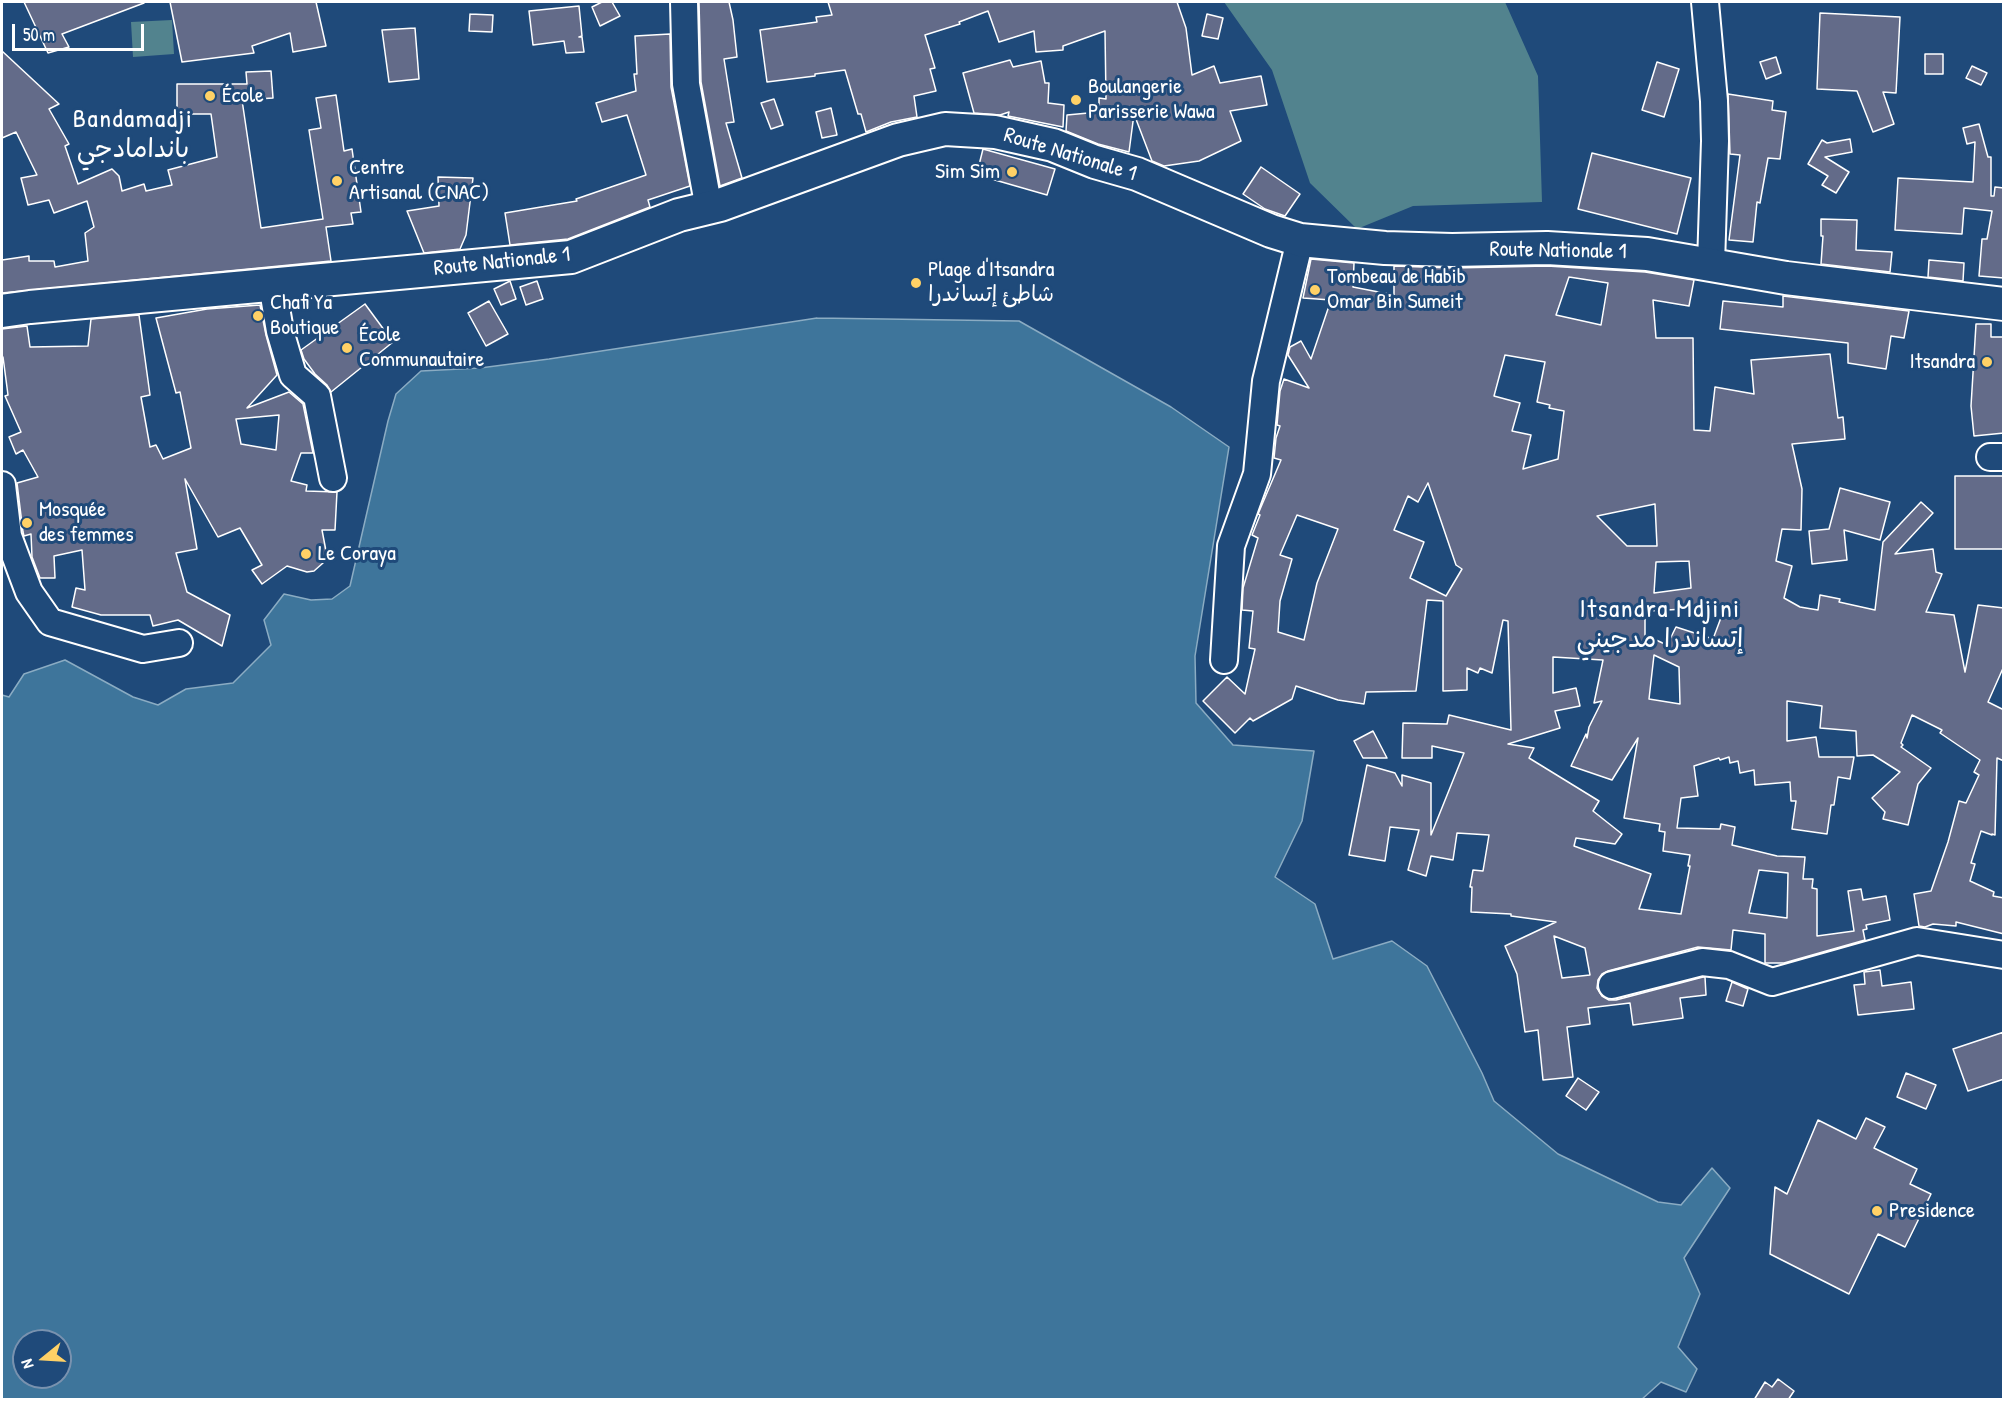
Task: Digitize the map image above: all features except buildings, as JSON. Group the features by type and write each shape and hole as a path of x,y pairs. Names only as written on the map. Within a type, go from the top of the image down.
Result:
{"main road":[{"name":"Route Nationale 1","path":"2,311 571,257 679,215 709,209 898,140 945,129 995,132 1053,145 1095,162 1137,174 1271,231 1300,240 1386,248 1598,249 1647,254 1786,278 2004,304"}],"street":[{"path":"684,2 686,84 709,209"},
{"path":"1705,2 1714,101 1711,264"},
{"path":"1224,660 1231,546 1257,474 1266,381 1300,240"},
{"path":"272,284 280,331 293,375 317,396 333,478"},
{"path":"2,485 8,536 29,592 50,622 143,649 180,643"},
{"path":"1612,985 1702,962 1729,965 1772,982 1917,941 2004,955"}],"green space":[{"path":"1224,2 1505,2 1538,76 1542,202 1413,206 1357,229 1310,183 1272,70"},
{"path":"172,20 174,54 133,57 131,22"}],"water":[{"path":"817,318 1019,321 1171,407 1229,447 1195,656 1196,703 1233,745 1314,751 1302,821 1275,877 1315,904 1333,959 1392,941 1427,966 1494,1101 1558,1154 1658,1202 1681,1205 1712,1168 1730,1188 1684,1258 1700,1294 1678,1347 1697,1369 1686,1392 1661,1382 1641,1400 2,1399 2,695 9,697 24,674 65,660 133,697 158,705 186,689 233,683 271,645 264,620 284,594 311,600 332,599 350,586 396,394 421,371 480,368"}],"place":[{"name":"École","path":"210,96"},
{"name":"Boulangerie Parisserie Wawa","path":"1076,100"},
{"name":"Sim Sim","path":"1012,172"},
{"name":"Centre Artisanal (CNAC)","path":"337,181"},
{"name":"Plage d'Itsandra شاطئ إتساندرا","path":"916,283"},
{"name":"Tombeau de Habib Omar Bin Sumeit","path":"1315,290"},
{"name":"Chafi Ya Boutique","path":"258,316"},
{"name":"École Communautaire","path":"347,348"},
{"name":"Itsandra","path":"1987,362"},
{"name":"Mosquée des femmes","path":"27,523"},
{"name":"Le Coraya","path":"306,554"},
{"name":"Presidence","path":"1877,1211"}],"district":[{"name":"Bandamadji باندامادجي","path":"133,135"},
{"name":"Itsandra Mdjini إتساندرا مدجيني","path":"1660,625"}]}
